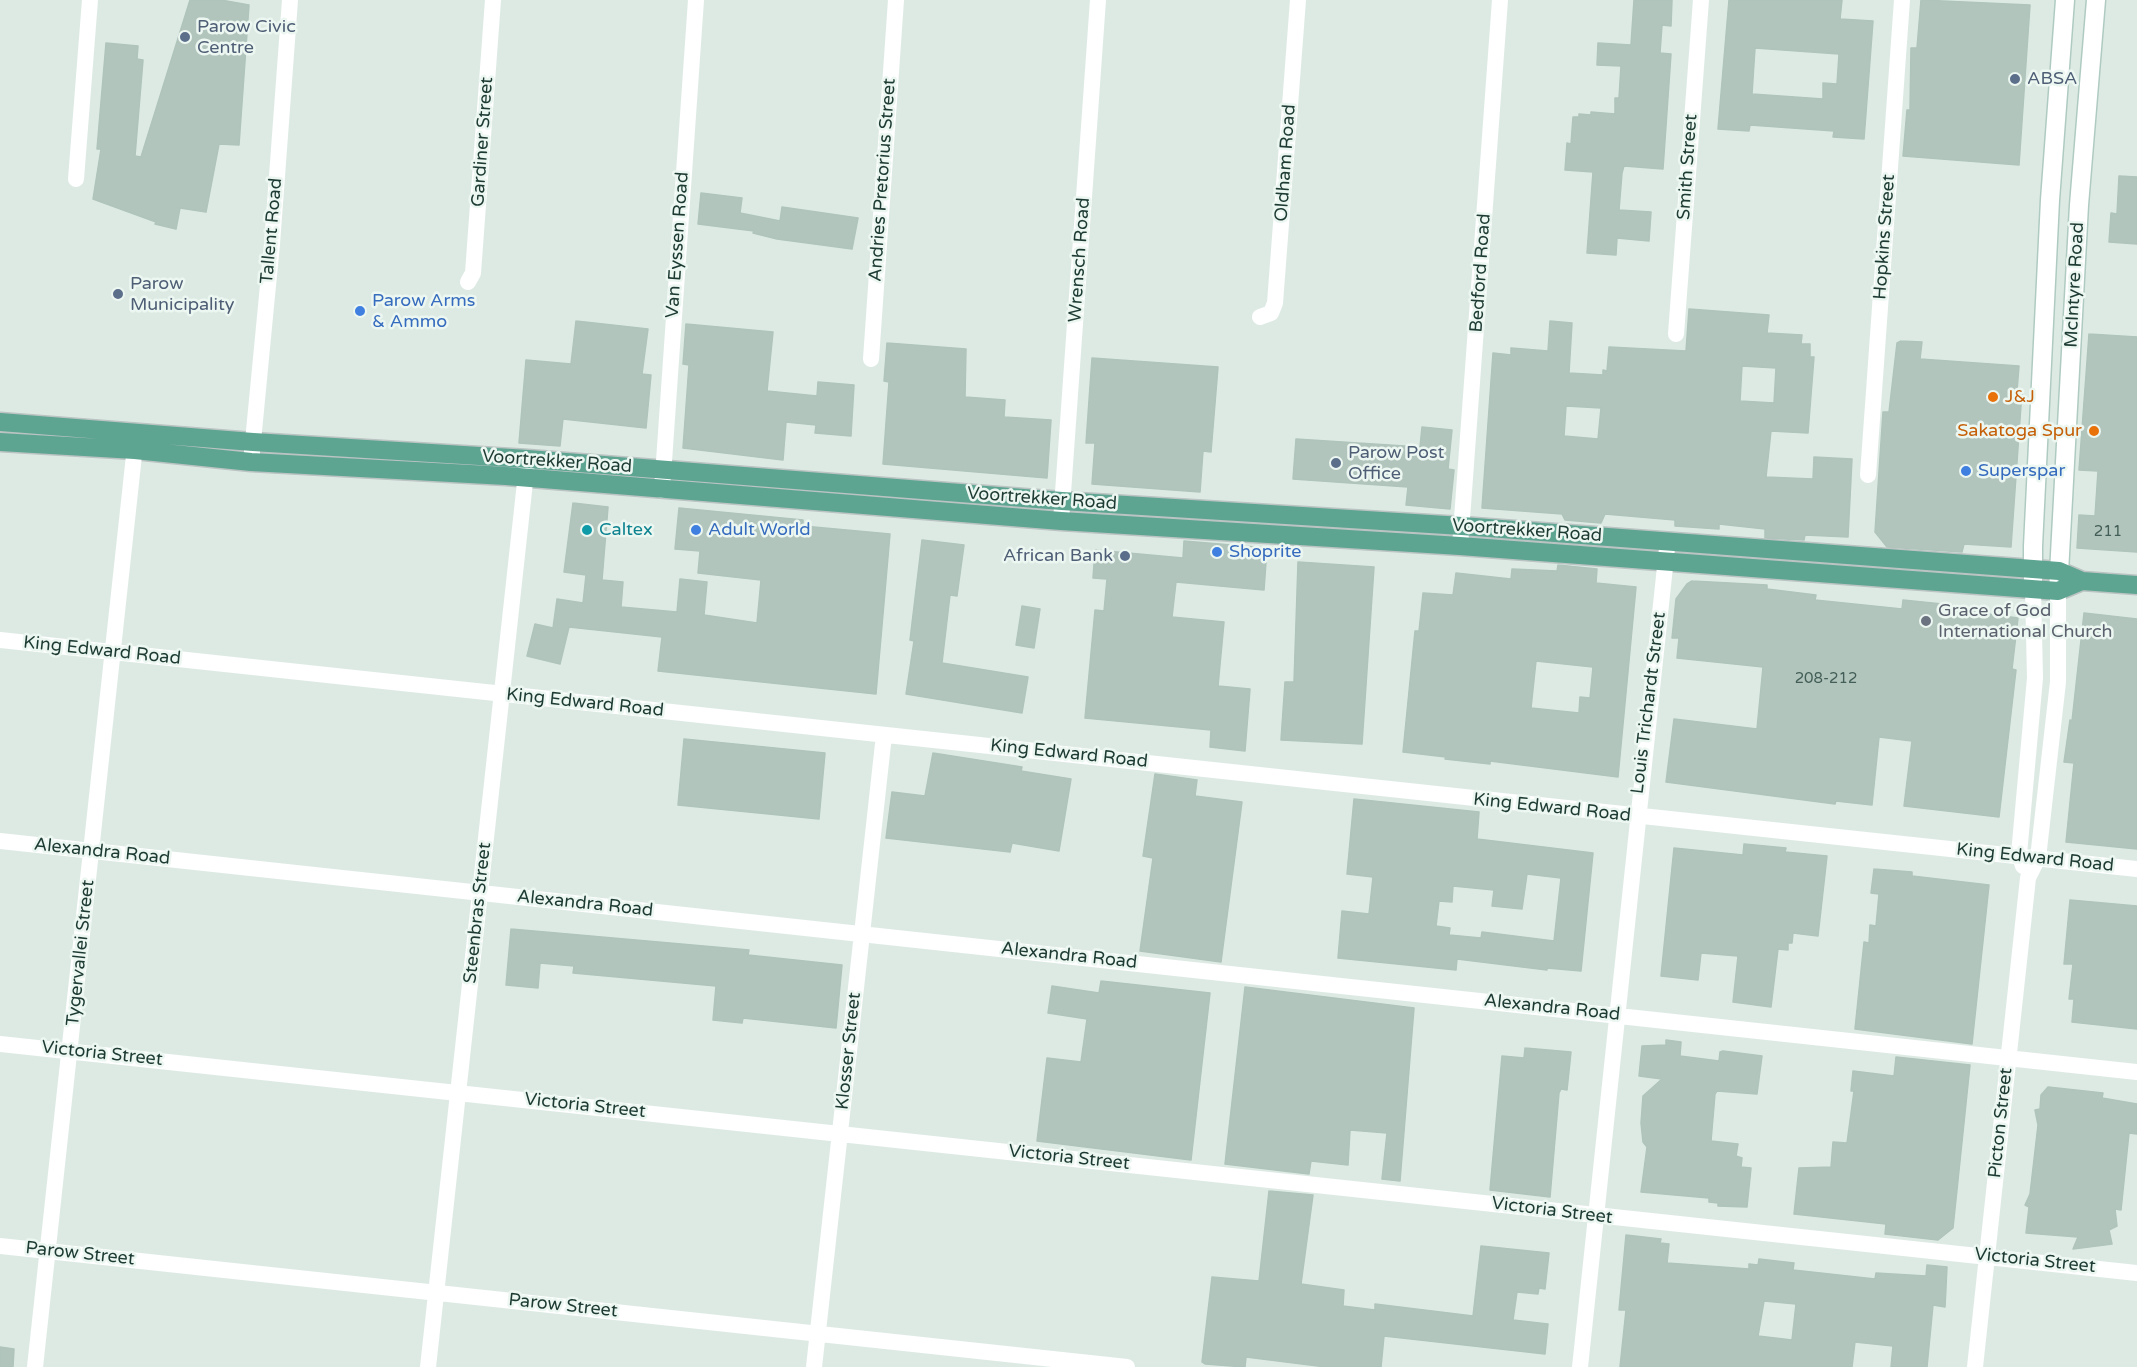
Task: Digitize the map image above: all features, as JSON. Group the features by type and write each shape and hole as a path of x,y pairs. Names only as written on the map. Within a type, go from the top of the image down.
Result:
{"main road":[{"path":"2054,0 2061,39"},
{"name":"McIntyre Road","path":"2033,568 2050,200 2065,0"},
{"name":"McIntyre Road","path":"2059,571 2079,206 2096,0"},
{"name":"Voortrekker Road","path":"0,422 137,431 253,442 528,459 1062,501 1462,526 2033,568 2059,571 2082,581 2137,585"},
{"name":"Voortrekker Road","path":"0,442 135,450 251,462 526,478 1061,521 1460,546 2058,591 2082,581"},
{"name":"Picton Street","path":"2033,568 2033,589"},
{"name":"Picton Street","path":"2058,591 2059,571"}],"street":[{"path":"76,179 90,0"},
{"name":"Tallent Road","path":"251,462 272,244 290,0"},
{"name":"Gardiner Street","path":"468,282 473,273 493,0"},
{"name":"Van Eyssen Road","path":"662,490 696,0"},
{"name":"Andries Pretorius Street","path":"871,359 896,0"},
{"name":"Wrensch Road","path":"1061,521 1098,0"},
{"name":"Oldham Road","path":"1260,317 1270,313 1275,303 1298,0"},
{"name":"Bedford Road","path":"1460,546 1500,0"},
{"name":"Smith Street","path":"1676,334 1701,0"},
{"name":"Hopkins Street","path":"1868,475 1902,0"},
{"name":"Tygervallei Street","path":"35,1367 92,850 111,652 137,431"},
{"name":"Steenbras Street","path":"428,1367 528,459"},
{"name":"Louis Trichardt Street","path":"1580,1367 1636,817 1667,541"},
{"name":"Picton Street","path":"2028,878 2019,856 2035,678 2033,589"},
{"name":"Picton Street","path":"1975,1367 2028,878 2038,858 2058,682 2058,591"},
{"name":"King Edward Road","path":"0,640 502,695 1133,760 1636,817 2137,870"},
{"name":"Klosser Street","path":"814,1367 884,735"},
{"name":"Alexandra Road","path":"0,840 2137,1072"},
{"name":"Victoria Street","path":"0,1044 1338,1185 1596,1216 2137,1273"},
{"name":"Parow Street","path":"0,1246 1127,1367"}],"building":[{"path":"190,0 221,0 249,5 239,145 219,144 206,212 180,208 176,229 155,224 156,222 93,199 101,149 97,149 106,43 138,46 137,59 143,60 135,156 141,157"},
{"path":"1634,0 1672,0 1671,26 1662,25 1660,53 1671,54 1663,169 1624,166 1622,173 1619,210 1651,212 1649,241 1617,238 1616,255 1587,253 1593,172 1565,170 1567,143 1571,144 1573,117 1579,117 1579,114 1591,115 1591,112 1615,114 1615,98 1619,98 1621,66 1597,65 1598,43 1631,45"},
{"path":"1729,0 1842,0 1840,19 1873,21 1864,139 1833,137 1834,131 1750,125 1749,131 1718,129","holes":["1755,48 1839,54 1837,84 1823,83 1823,99 1752,94"]},
{"path":"1921,0 2030,5 2019,165 1903,156 1907,110 1910,110 1911,48 1917,48"},
{"path":"2119,176 2137,177 2137,244 2109,242 2111,213 2117,214"},
{"path":"701,193 742,198 740,213 780,221 782,207 858,218 852,249 777,239 753,233 754,231 698,224"},
{"path":"1689,309 1769,315 1767,333 1802,335 1801,344 1810,344 1810,357 1814,357 1808,433 1771,431 1766,477 1813,479 1814,457 1852,459 1848,537 1805,535 1804,540 1765,538 1765,529 1719,524 1719,529 1675,526 1675,520 1605,514 1601,523 1565,520 1562,514 1482,508 1493,353 1511,355 1511,348 1548,351 1550,321 1572,323 1569,373 1603,375 1603,370 1607,371 1609,347 1686,351","holes":["1742,366 1776,368 1774,403 1740,401","1566,406 1601,408 1598,439 1564,436"]},
{"path":"576,321 648,329 642,374 651,375 646,428 563,419 560,446 519,443 526,360 571,364"},
{"path":"686,324 773,332 767,391 817,396 818,382 854,385 851,436 815,433 816,425 786,422 783,460 683,448 689,365 683,364"},
{"path":"2089,334 2137,337 2137,552 2077,548 2079,515 2095,516 2098,471 2079,470"},
{"path":"1901,341 1922,342 1920,359 2019,366 2017,391 2022,391 2011,547 1964,544 1962,552 1887,547 1875,532 1883,412 1889,412 1897,343"},
{"path":"887,343 966,349 965,397 1005,400 1004,417 1051,420 1047,478 883,464 889,382 884,381"},
{"path":"1092,358 1218,367 1211,452 1203,451 1200,492 1092,484 1095,443 1086,443"},
{"path":"1422,427 1452,430 1448,469 1454,470 1450,509 1406,505 1408,487 1293,479 1296,439 1420,447"},
{"path":"573,503 608,507 602,580 623,582 621,607 677,612 680,579 707,582 704,615 757,623 761,580 698,573 700,551 675,549 679,508 803,520 803,526 890,534 876,694 658,671 662,637 569,627 560,664 527,656 535,624 553,628 557,599 583,603 586,575 564,572"},
{"path":"922,540 964,545 957,596 950,595 942,663 1028,677 1022,713 906,694 914,641 910,640"},
{"path":"1184,541 1267,548 1264,590 1176,582 1172,617 1224,622 1218,686 1250,689 1245,751 1210,747 1211,730 1085,718 1095,610 1104,611 1107,579 1093,578 1095,550 1183,558"},
{"path":"1298,562 1374,567 1362,744 1281,740 1285,682 1294,682"},
{"path":"1558,565 1597,569 1596,583 1636,587 1618,777 1490,761 1490,764 1445,759 1446,757 1403,752 1415,631 1419,631 1423,593 1453,595 1456,573 1511,579 1512,569 1557,571","holes":["1536,661 1593,667 1590,698 1580,697 1579,713 1531,708"]},
{"path":"1692,581 1767,585 1767,589 1816,595 1815,600 1902,609 1903,600 1952,605 1952,609 2018,618 2012,669 2016,670 1999,817 1904,806 1912,741 1879,737 1872,805 1836,801 1835,804 1666,782 1674,719 1757,729 1763,667 1677,658 1679,638 1672,638 1676,599"},
{"path":"1022,606 1040,609 1034,648 1016,645"},
{"path":"2084,613 2137,619 2137,849 2066,842 2074,763 2064,762 2070,720 2072,721"},
{"path":"684,739 825,753 819,819 678,805"},
{"path":"933,753 1022,767 1021,771 1071,779 1059,851 1012,843 1010,852 886,838 892,792 925,796"},
{"path":"1155,774 1197,780 1195,796 1242,802 1221,962 1140,951 1153,858 1143,856"},
{"path":"1354,799 1479,812 1477,839 1593,853 1581,971 1547,968 1547,970 1457,959 1456,970 1338,958 1342,911 1369,914 1373,877 1347,874","holes":["1527,874 1561,878 1554,941 1482,932 1481,938 1449,935 1450,928 1436,926 1439,901 1452,902 1453,886 1494,890 1492,906 1522,909"]},
{"path":"1744,844 1786,848 1785,852 1827,856 1818,936 1793,933 1792,943 1788,943 1788,950 1778,949 1771,1007 1733,1002 1738,956 1701,953 1698,980 1661,976 1674,848 1743,855"},
{"path":"1874,869 1912,872 1912,876 1989,885 1972,1044 1855,1029 1864,942 1869,943 1870,925 1876,926 1879,894 1871,893"},
{"path":"2070,900 2137,906 2137,1029 2072,1022 2074,999 2069,999 2073,964 2064,964"},
{"path":"511,929 749,950 748,955 842,965 836,1028 743,1018 742,1023 713,1020 716,986 573,973 574,966 540,963 538,988 506,985"},
{"path":"1101,981 1210,993 1191,1160 1037,1141 1047,1058 1081,1062 1087,1019 1048,1013 1052,986 1099,993"},
{"path":"1245,987 1414,1008 1400,1181 1382,1179 1387,1133 1350,1130 1348,1165 1311,1161 1309,1174 1225,1164"},
{"path":"1666,1040 1681,1042 1680,1056 1719,1061 1720,1052 1723,1051 1762,1056 1757,1094 1717,1091 1715,1094 1711,1141 1738,1144 1736,1156 1742,1158 1741,1167 1751,1168 1747,1207 1718,1206 1718,1203 1709,1202 1709,1198 1641,1192 1647,1147 1643,1142 1641,1123 1643,1096 1662,1079 1639,1076 1642,1046 1666,1045"},
{"path":"1525,1048 1571,1052 1567,1090 1561,1089 1559,1093 1550,1197 1490,1190 1502,1056 1524,1058"},
{"path":"1896,1057 1970,1065 1953,1228 1938,1240 1885,1234 1886,1224 1794,1214 1799,1168 1831,1167 1833,1142 1847,1143 1854,1091 1851,1091 1853,1071 1894,1076"},
{"path":"2048,1087 2103,1093 2102,1098 2137,1104 2137,1134 2129,1133 2121,1210 2115,1209 2117,1226 2109,1230 2112,1244 2073,1249 2078,1237 2026,1233 2029,1207 2025,1205 2030,1194 2038,1125 2035,1110 2040,1109 2041,1095"},
{"path":"1269,1191 1313,1195 1301,1284 1344,1290 1343,1306 1375,1310 1375,1304 1473,1316 1481,1246 1549,1253 1545,1289 1539,1288 1538,1294 1517,1292 1513,1320 1548,1324 1545,1354 1384,1336 1381,1367 1326,1367 1246,1357 1245,1367 1205,1364 1202,1362 1212,1277 1259,1281"},
{"path":"1626,1235 1661,1239 1660,1243 1669,1244 1667,1263 1749,1269 1749,1264 1758,1265 1759,1259 1794,1263 1793,1270 1875,1279 1876,1273 1926,1276 1927,1265 1947,1267 1945,1307 1933,1305 1927,1367 1891,1367 1893,1346 1855,1342 1852,1367 1620,1367 1626,1310 1619,1310","holes":["1764,1301 1796,1304 1792,1340 1758,1336"]},
{"path":"0,1347 14,1349 13,1367 0,1367"}],"place":[{"name":"Parow Civic Centre","path":"185,37"},
{"name":"ABSA","path":"2015,79"},
{"name":"Parow Municipality","path":"118,294"},
{"name":"Parow Arms & Ammo","path":"360,311"},
{"name":"J&J","path":"1993,397"},
{"name":"Sakatoga Spur","path":"2094,431"},
{"name":"Parow Post Office","path":"1336,463"},
{"name":"Superspar","path":"1966,471"},
{"name":"Caltex","path":"587,530"},
{"name":"Adult World","path":"696,530"},
{"name":"Shoprite","path":"1217,552"},
{"name":"African Bank","path":"1125,556"},
{"name":"Grace of God International Church","path":"1926,621"}]}
